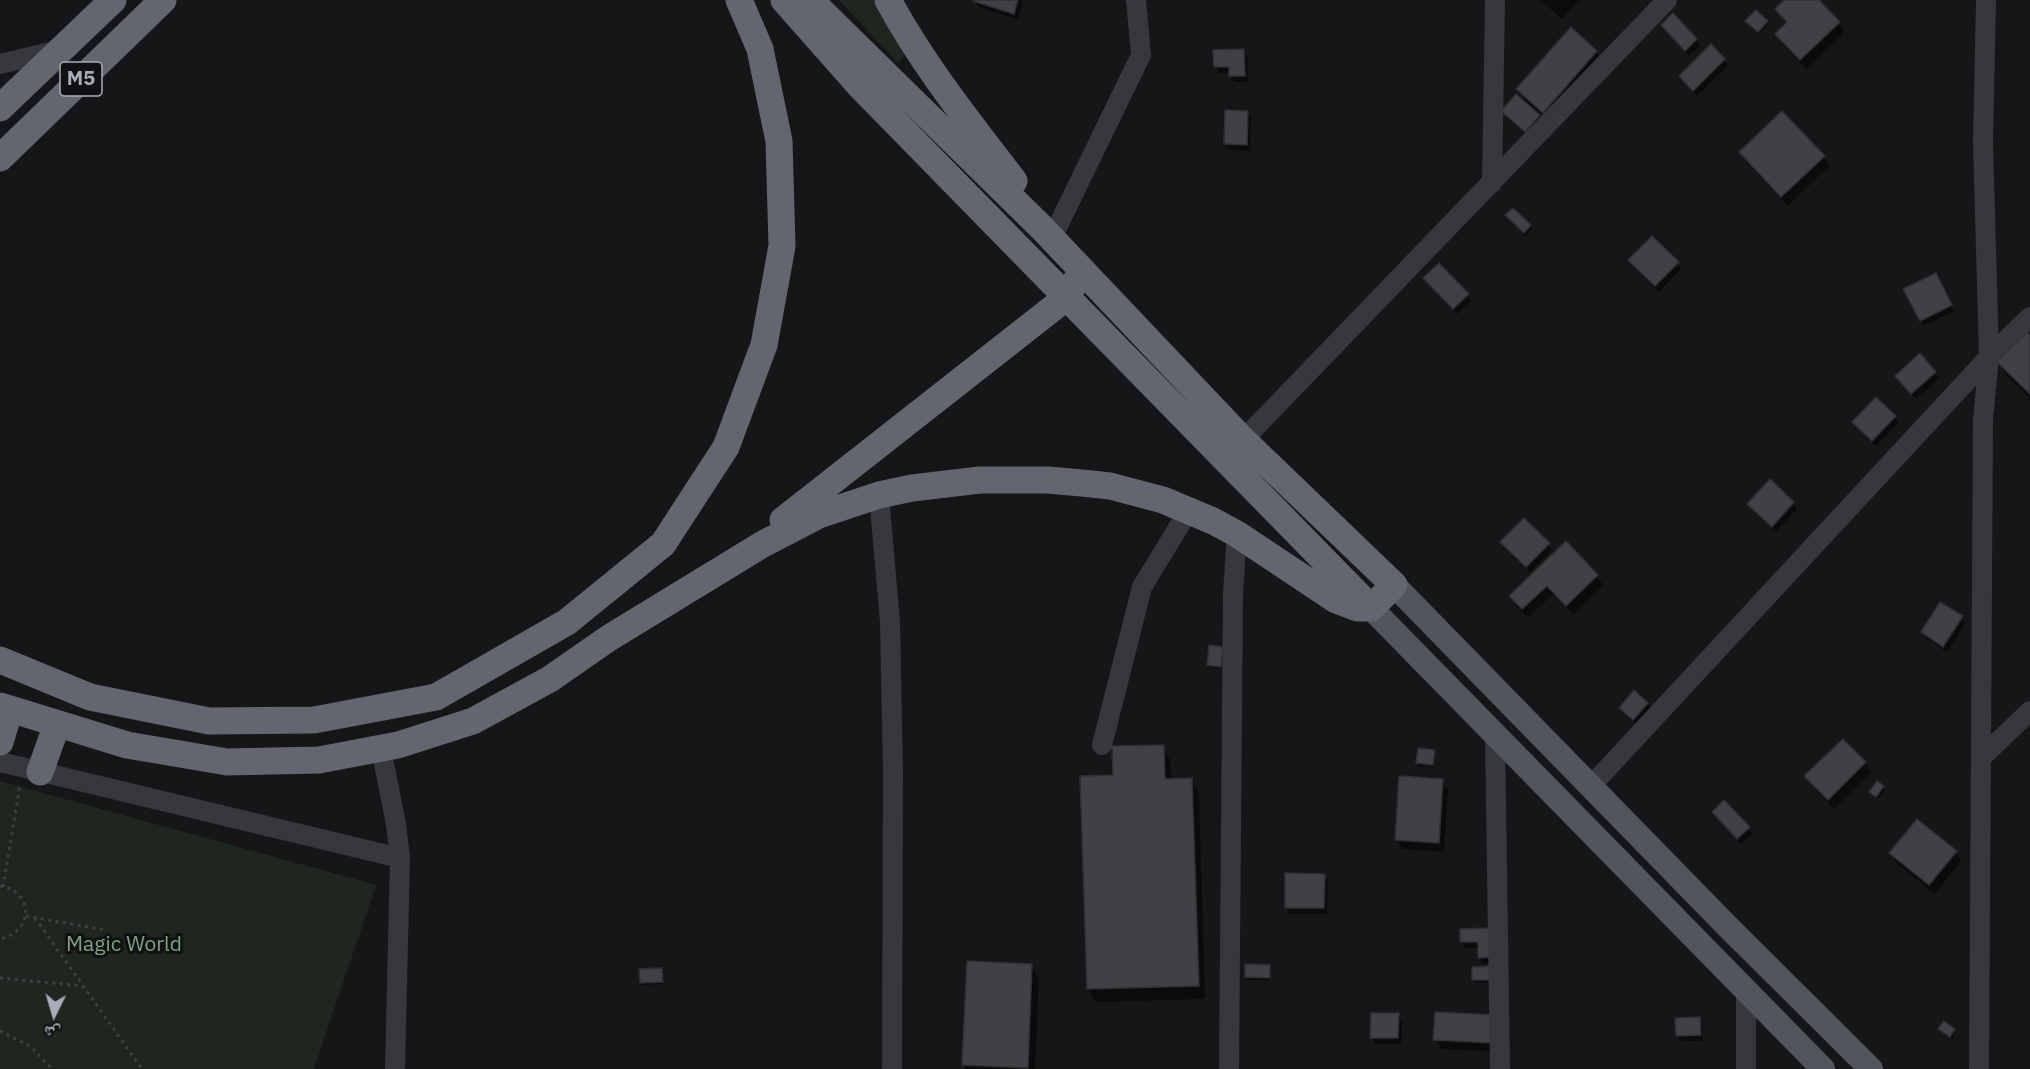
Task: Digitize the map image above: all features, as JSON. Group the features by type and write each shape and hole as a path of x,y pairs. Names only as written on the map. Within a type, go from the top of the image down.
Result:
{"highway":[{"name":"M5","path":"0,108 113,0"},
{"name":"M5","path":"0,159 163,0"},
{"path":"0,660 90,697 209,721 314,720 436,697 567,622 663,544 726,447 764,345 782,246 779,141 760,49 739,0"},
{"path":"784,0 860,86 1371,608"},
{"path":"0,742 5,708 127,745 227,762 319,760 381,748 473,721 550,679 609,639 791,528 849,504 879,495 912,488 980,480 1048,480 1110,486 1145,495 1189,510 1237,534 1326,595 1357,608 1371,608 1394,585 1243,440 1074,260 810,0"},
{"path":"888,0 932,73 1029,201 1047,233"},
{"path":"719,572 1067,297 1076,279 1077,271 1074,260"},
{"path":"32,770 57,724"}],"main road":[{"path":"1394,585 1871,1069"},
{"path":"1371,608 1823,1069"}],"street":[{"path":"1047,233 1141,55 1136,0"},
{"path":"1492,183 1495,0"},
{"path":"1243,440 1667,0"},
{"path":"1979,1069 1983,419 1989,357 1983,144 1986,0"},
{"path":"0,64 62,49"},
{"path":"1591,786 1989,357 2030,317"},
{"path":"879,495 890,622 893,772 892,1069"},
{"path":"1102,745 1142,587 1189,510"},
{"path":"1229,1069 1233,593 1237,534"},
{"path":"1982,757 2030,711"},
{"path":"1495,736 1500,1069"},
{"path":"381,748 396,824 400,858 395,1069"},
{"path":"0,762 400,858"},
{"path":"1746,991 1746,1069"}],"path":[{"path":"0,939 17,933 26,916 22,898 16,892 1,886 32,770"},
{"path":"26,916 105,930"},
{"path":"35,918 142,1069"},
{"path":"0,978 83,986"},
{"path":"0,1031 30,1046 52,1069"}],"green space":[{"path":"839,0 874,0 905,56 898,63"},
{"name":"Magic World","path":"0,781 376,885 314,1069 0,1069"}],"building":[{"path":"973,0 1018,0 1014,14"},
{"path":"1784,0 1819,0 1840,22 1800,60 1775,34 1787,22 1775,9"},
{"path":"1756,10 1768,21 1758,32 1745,21"},
{"path":"1673,13 1697,39 1685,51 1661,25"},
{"path":"1571,27 1597,51 1543,113 1516,89"},
{"path":"1711,44 1725,59 1693,91 1679,76"},
{"path":"1244,49 1245,76 1229,76 1229,67 1214,67 1213,50"},
{"path":"1516,94 1540,115 1525,132 1501,111"},
{"path":"1225,110 1248,111 1247,145 1224,144"},
{"path":"1782,111 1825,156 1781,197 1739,152"},
{"path":"1513,208 1531,225 1524,233 1505,215"},
{"path":"1652,236 1679,262 1655,286 1628,260"},
{"path":"1439,263 1469,294 1453,309 1423,278"},
{"path":"1936,273 1952,305 1920,321 1903,289"},
{"path":"2026,332 2030,335 2030,394 1997,362"},
{"path":"1920,353 1936,372 1911,394 1895,376"},
{"path":"1876,397 1896,416 1872,441 1852,422"},
{"path":"1770,479 1794,502 1772,527 1747,504"},
{"path":"1524,518 1550,543 1526,567 1500,542"},
{"path":"1566,541 1598,575 1566,606 1547,586 1522,609 1509,596"},
{"path":"1940,602 1963,616 1943,647 1921,632"},
{"path":"1209,645 1223,647 1221,667 1207,665"},
{"path":"1634,690 1648,703 1633,720 1619,708"},
{"path":"1843,739 1866,762 1828,800 1804,776"},
{"path":"1164,745 1165,779 1192,778 1199,986 1087,989 1080,776 1113,775 1112,746"},
{"path":"1418,748 1435,750 1433,765 1416,763"},
{"path":"1399,776 1443,779 1439,843 1395,840"},
{"path":"1877,781 1884,786 1876,797 1869,792"},
{"path":"1724,800 1750,827 1737,839 1712,812"},
{"path":"1917,819 1957,851 1929,885 1889,853"},
{"path":"1285,873 1325,874 1324,908 1285,908"},
{"path":"1493,928 1493,957 1478,958 1478,942 1460,942 1460,929"},
{"path":"967,961 1032,964 1028,1068 962,1065"},
{"path":"1245,964 1270,965 1270,978 1245,977"},
{"path":"1493,966 1493,980 1472,980 1472,967"},
{"path":"662,968 663,982 640,983 639,969"},
{"path":"1435,1012 1495,1015 1494,1043 1433,1040"},
{"path":"1371,1013 1399,1013 1398,1038 1370,1038"},
{"path":"1700,1017 1701,1035 1676,1036 1675,1018"},
{"path":"1944,1021 1955,1029 1950,1037 1938,1029"}]}
